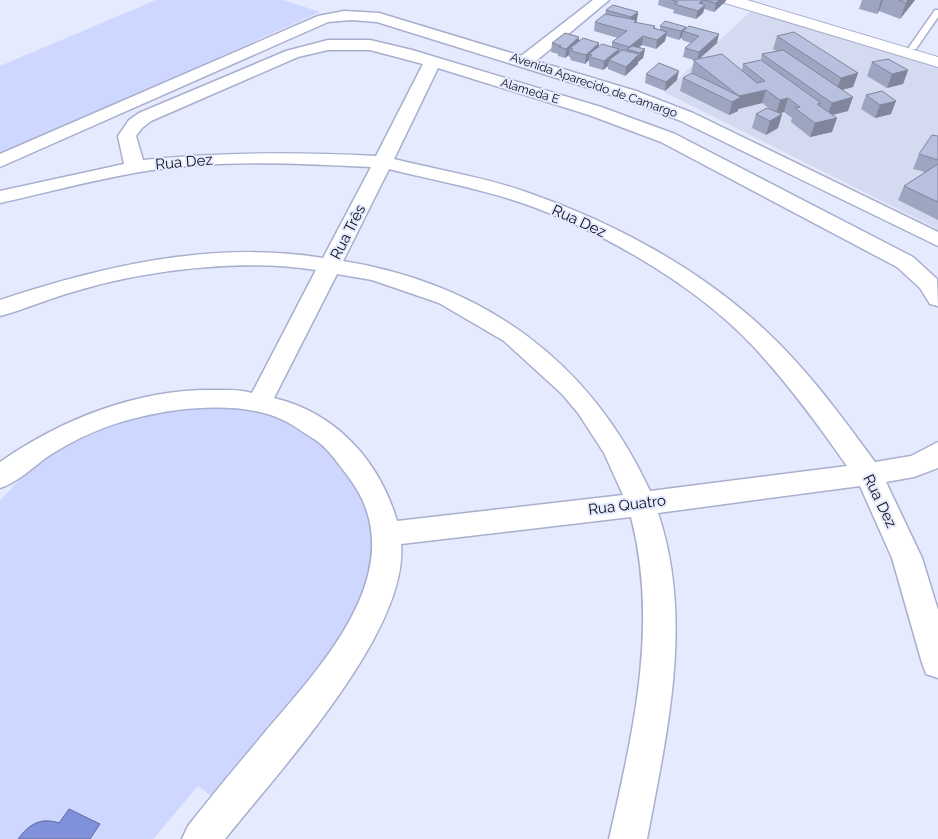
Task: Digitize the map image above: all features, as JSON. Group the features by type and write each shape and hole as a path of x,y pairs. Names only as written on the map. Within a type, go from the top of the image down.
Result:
{"street":[{"path":"525,61 602,0"},
{"path":"730,0 938,62"},
{"path":"752,0 938,55"},
{"name":"Avenida Aparecido de Camargo","path":"0,161 323,19 348,14 379,18 630,94 688,117 938,240"},
{"name":"Alameda E","path":"135,167 127,136 135,124 145,117 292,54 328,45 370,45 433,61 595,111 668,138 905,262 929,284 938,299"},
{"name":"Rua Três","path":"260,401 433,61"},
{"name":"Rua Dez","path":"0,198 135,167 198,160 252,158 383,162 517,194 565,213 630,245 682,276 724,306 760,338 815,400 868,474 907,558 938,663"},
{"path":"0,308 37,294 98,276 158,264 218,258 275,258 331,264 380,275 428,290 473,311 515,337 554,369 589,408 618,452 641,504 656,562 662,626 657,696 628,839"},
{"path":"3,470 42,445 111,414 148,404 190,399 226,398 260,401 305,419 334,438 358,465 377,500 386,534 384,572 374,607 356,643 331,678 201,839"},
{"path":"868,474 914,466 931,459 938,452"},
{"name":"Rua Quatro","path":"386,534 641,504 868,474"}],"lane":[{"path":"913,47 938,12"}],"shaded area":[{"path":"156,0 283,0 320,12 0,154 0,66"},
{"path":"751,11 938,67 938,229 664,92"},
{"path":"180,407 240,407 269,413 295,422 339,452 376,522 364,613 220,803 198,786 153,839 0,839 0,501 24,476 68,444 116,422"}],"water":[{"path":"69,809 100,824 90,839 18,839 27,829 41,821 59,823"}],"building":[{"path":"672,0 703,0 699,3 705,5 698,11 674,4 678,2"},
{"path":"704,0 719,0 716,3"},
{"path":"613,5 638,12 631,17 606,10"},
{"path":"605,14 636,20 634,22 655,26 653,28 667,32 657,40 643,36 629,47 612,42 627,31 595,22"},
{"path":"665,21 686,27 681,31 660,26"},
{"path":"689,26 719,34 699,52 685,48 699,36 683,31"},
{"path":"794,32 858,73 841,78 777,36"},
{"path":"565,33 579,37 566,49 552,43"},
{"path":"583,38 599,43 586,55 571,51 573,49 570,48"},
{"path":"602,44 619,49 604,61 590,57 592,55 589,54"},
{"path":"632,46 645,49 640,53 627,49"},
{"path":"622,50 639,54 626,67 609,60"},
{"path":"783,50 853,97 832,103 762,54"},
{"path":"722,54 757,83 765,81 743,64 761,60 821,103 817,104 837,118 815,123 795,108 800,107 788,98 780,100 766,90 739,96 693,60"},
{"path":"888,59 908,70 892,74 872,62"},
{"path":"659,63 679,71 666,82 646,74"},
{"path":"692,73 741,97 732,102 683,78"},
{"path":"882,91 896,101 880,105 866,95"},
{"path":"767,108 782,114 770,121 756,114"},
{"path":"932,135 938,136 938,160 919,154"},
{"path":"938,164 938,202 904,186"}]}
